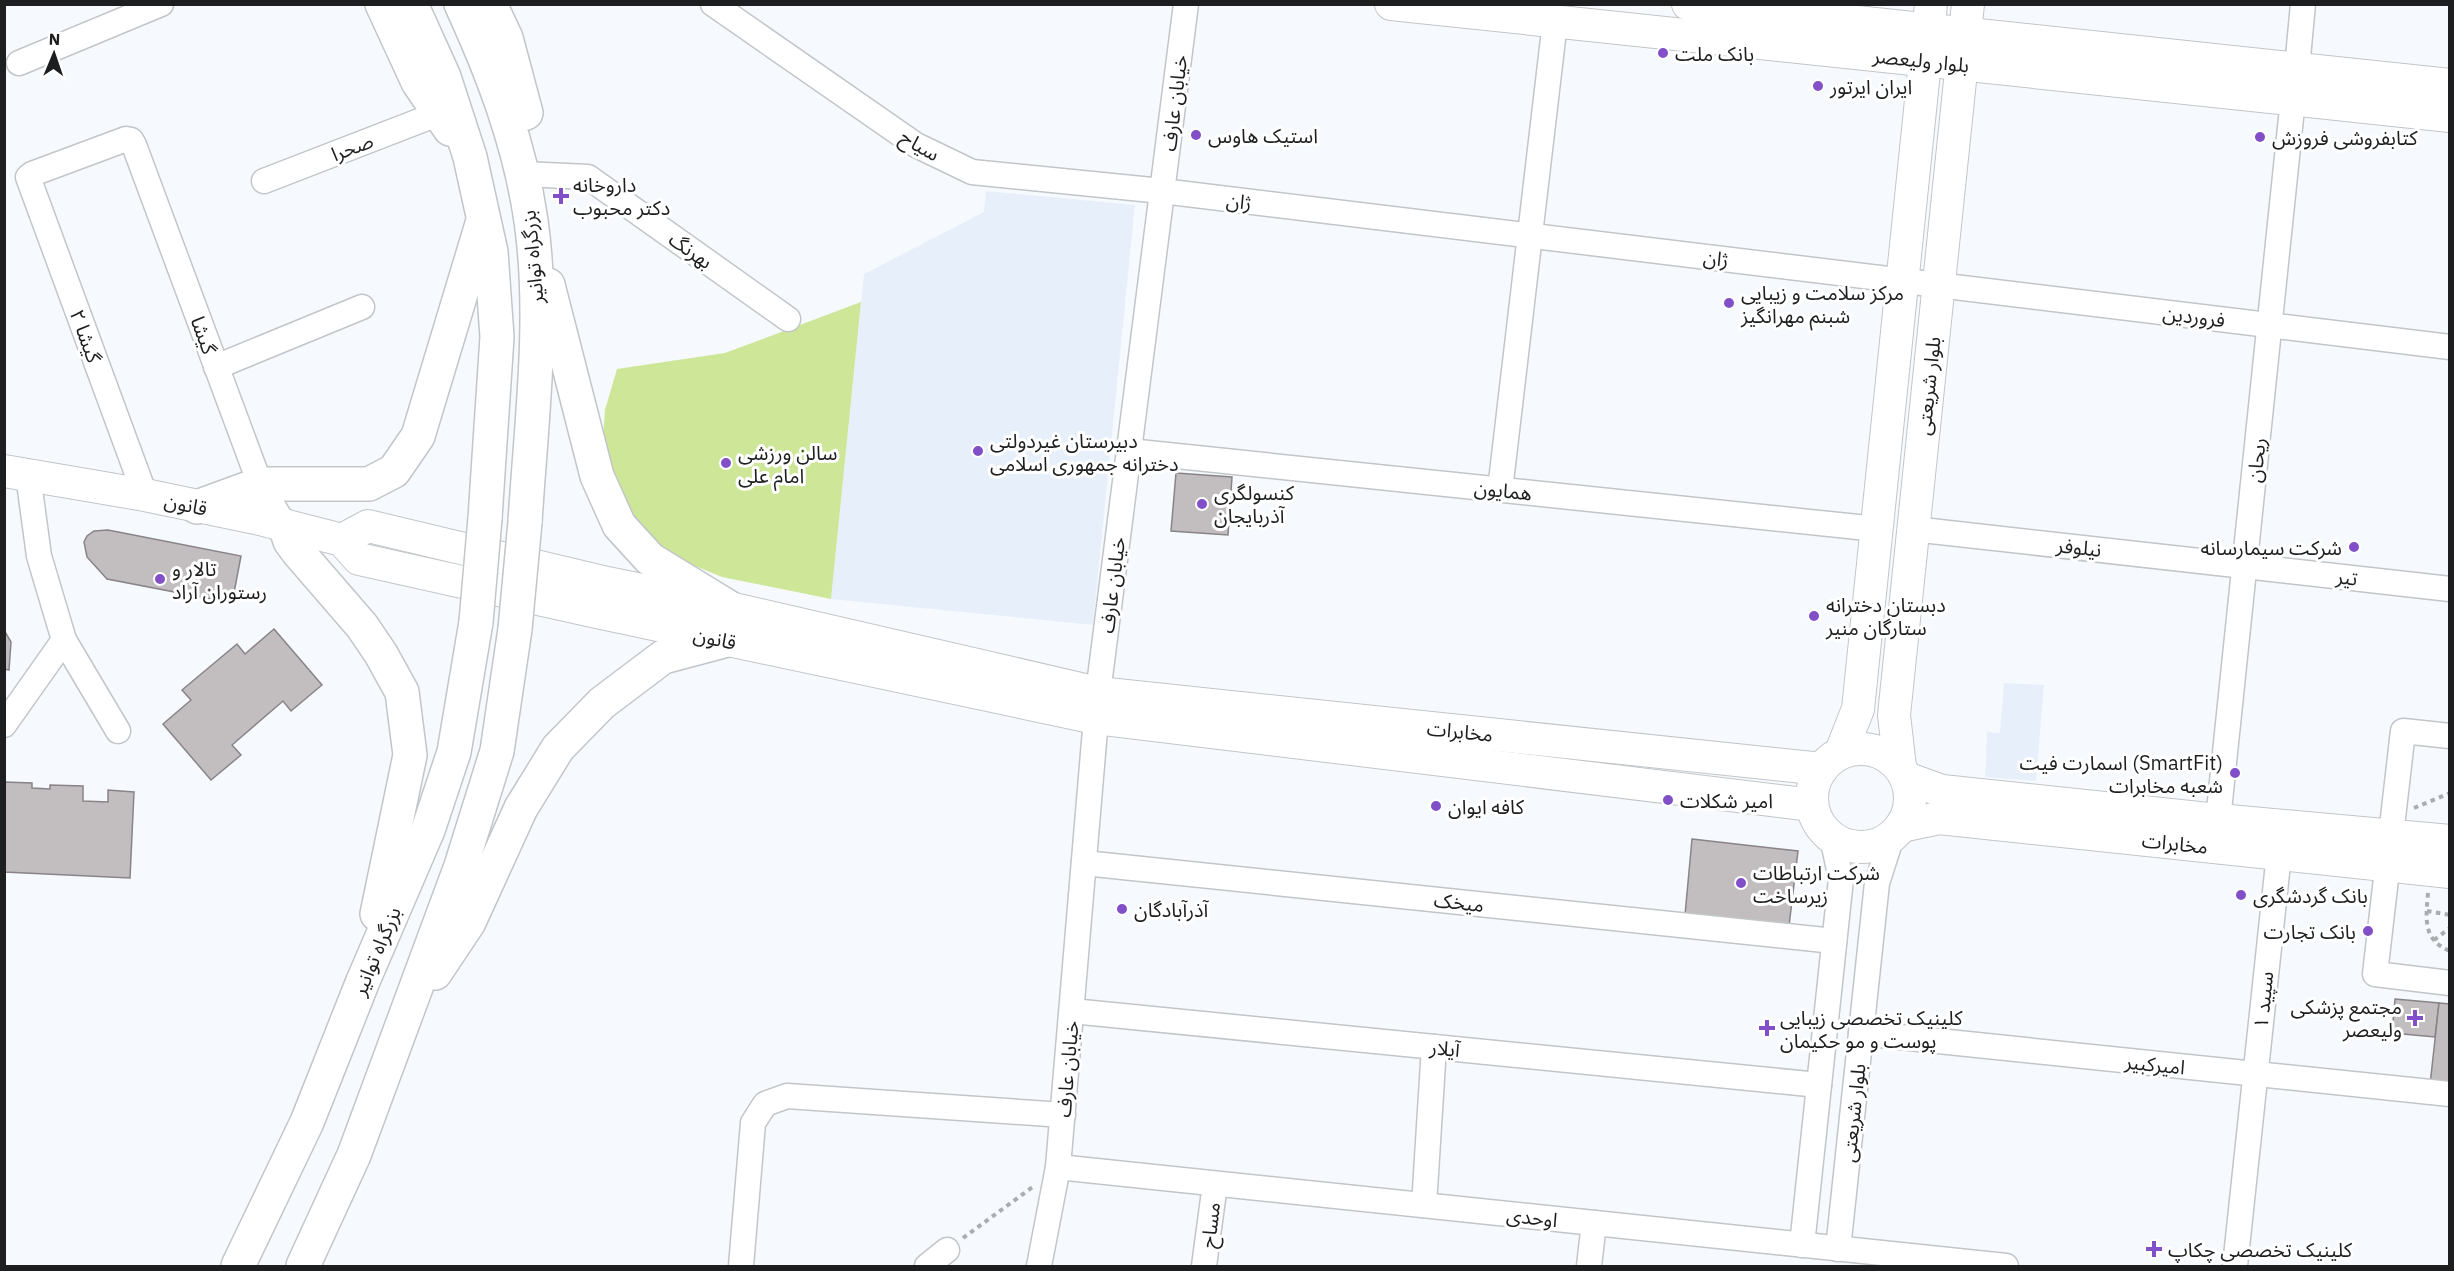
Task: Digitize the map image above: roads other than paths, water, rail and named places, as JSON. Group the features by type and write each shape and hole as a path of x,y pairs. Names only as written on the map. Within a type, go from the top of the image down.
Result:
{"highway":[{"path":"382,4 418,82 470,157"},
{"name":"بزرگراه توانیر","path":"238,1266 307,1122 363,981 428,830 454,752 476,622 497,337 491,252 470,157 444,77 411,4"},
{"name":"بزرگراه توانیر","path":"408,1012 461,866 496,751 515,629 525,522 537,316 532,222 523,174 508,117 489,65 461,4"},
{"path":"490,4 506,38 526,107 523,174"},
{"path":"197,507 260,484 369,484 394,471 418,436 483,219"},
{"path":"532,222 597,476 619,525 650,559 730,608"},
{"path":"285,526 290,541 298,552 362,626 402,692 410,755 363,981"},
{"path":"303,1266 354,1155 408,1012 469,922 521,807 558,748 602,703 663,657 727,640"}],"main road":[{"name":"بلوار ولیعصر","path":"1392,4 1555,22 1616,16 1926,61 2450,116"},
{"name":"بلوار ولیعصر","path":"1688,4 1966,19 2297,68 2450,85"},
{"name":"بلوار شریعتى","path":"1832,760 1858,709 1930,17"},
{"name":"بلوار شریعتى","path":"1903,772 1894,715 1966,19"},
{"name":"قانون","path":"16,473 145,495 285,526 342,540 359,559 727,640 1097,705"},
{"name":"قانون","path":"342,540 368,526 607,583 730,608 1097,705"},
{"name":"مخابرات","path":"1097,705 1832,760"},
{"name":"مخابرات","path":"1097,705 1812,805"},
{"path":"1860,749 1879,752 1903,772 1911,803 1897,831 1881,843 1856,847 1832,837 1816,818 1812,805 1815,780 1832,760 1860,749"},
{"name":"مخابرات","path":"1903,772 1942,791 2391,839 2450,841"},
{"name":"مخابرات","path":"1897,831 1939,818 2279,854 2391,839 2439,879"}],"street":[{"path":"18,63 161,4"},
{"name":"سیاح","path":"713,4 916,145 972,172 1162,191"},
{"name":"خیابان عارف","path":"1039,1266 1058,1167 1097,705 1186,4"},
{"path":"2297,68 2303,4"},
{"path":"1500,490 1555,22"},
{"name":"ریحان","path":"2218,820 2293,99"},
{"name":"صحرا","path":"264,181 440,113"},
{"name":"گیشا","path":"28,177 115,143 131,140 260,484 285,526"},
{"name":"بهرنگ","path":"523,174 588,177 788,319"},
{"name":"گیشا ۲","path":"28,177 145,495"},
{"name":"ژان","path":"1162,191 1939,285"},
{"name":"فروردین","path":"1939,285 2450,347"},
{"path":"216,367 362,307"},
{"name":"همایون","path":"1129,451 1877,529"},
{"name":"قانون","path":"16,473 64,640 118,731"},
{"name":"نیلوفر","path":"1913,529 2244,565"},
{"name":"تیر","path":"2244,565 2450,589"},
{"path":"4,725 64,640"},
{"path":"2450,736 2403,731 2375,974 2450,983"},
{"name":"بلوار شریعتى","path":"1851,1256 1861,1033 1876,883 1897,831"},
{"name":"بلوار شریعتى","path":"1802,1245 1841,879 1832,837"},
{"name":"سپید ۱","path":"2235,1266 2279,854"},
{"name":"میخک","path":"1084,863 1834,941"},
{"name":"آیلار","path":"1072,1011 1819,1085"},
{"name":"امیرکبیر","path":"1861,1033 2450,1094"},
{"path":"1424,1205 1434,1047"},
{"path":"741,1266 753,1123 765,1104 787,1096 1063,1115"},
{"name":"اوحدی","path":"1058,1167 1802,1245 1851,1256 2006,1266"},
{"name":"مساح","path":"1204,1266 1215,1184"},
{"path":"1589,1266 1594,1223"},
{"path":"927,1266 947,1250"}],"place":[{"name":"بانک ملت","path":"1663,53"},
{"name":"ایران ایرتور","path":"1818,86"},
{"name":"استیک هاوس","path":"1196,135"},
{"name":"کتابفروشی فروزش","path":"2260,137"},
{"name":"داروخانه دکتر محبوب","path":"561,196"},
{"name":"مرکز سلامت و زیبایی شبنم مهرانگیز","path":"1729,303"},
{"name":"دبیرستان غیردولتی دخترانه جمهوری اسلامی","path":"978,451"},
{"name":"سالن ورزشی امام علی","path":"726,463"},
{"name":"کنسولگری آذربایجان","path":"1202,504"},
{"name":"شرکت سیمارسانه","path":"2354,547"},
{"name":"تالار و رستوران آراد","path":"160,579"},
{"name":"دبستان دخترانه ستارگان منیر","path":"1814,616"},
{"name":"اسمارت فیت (SmartFit) شعبه مخابرات","path":"2235,773"},
{"name":"امیر شکلات","path":"1668,800"},
{"name":"کافه ایوان","path":"1436,806"},
{"name":"شرکت ارتباطات زیرساخت","path":"1741,883"},
{"name":"بانک گردشگری","path":"2241,895"},
{"name":"آذرآبادگان","path":"1122,909"},
{"name":"بانک تجارت","path":"2368,931"},
{"name":"مجتمع پزشکی ولیعصر","path":"2415,1018"},
{"name":"کلینیک تخصصی زیبایی پوست و مو حکیمان","path":"1767,1028"},
{"name":"کلينيک تخصصی چکاپ","path":"2154,1249"}]}
